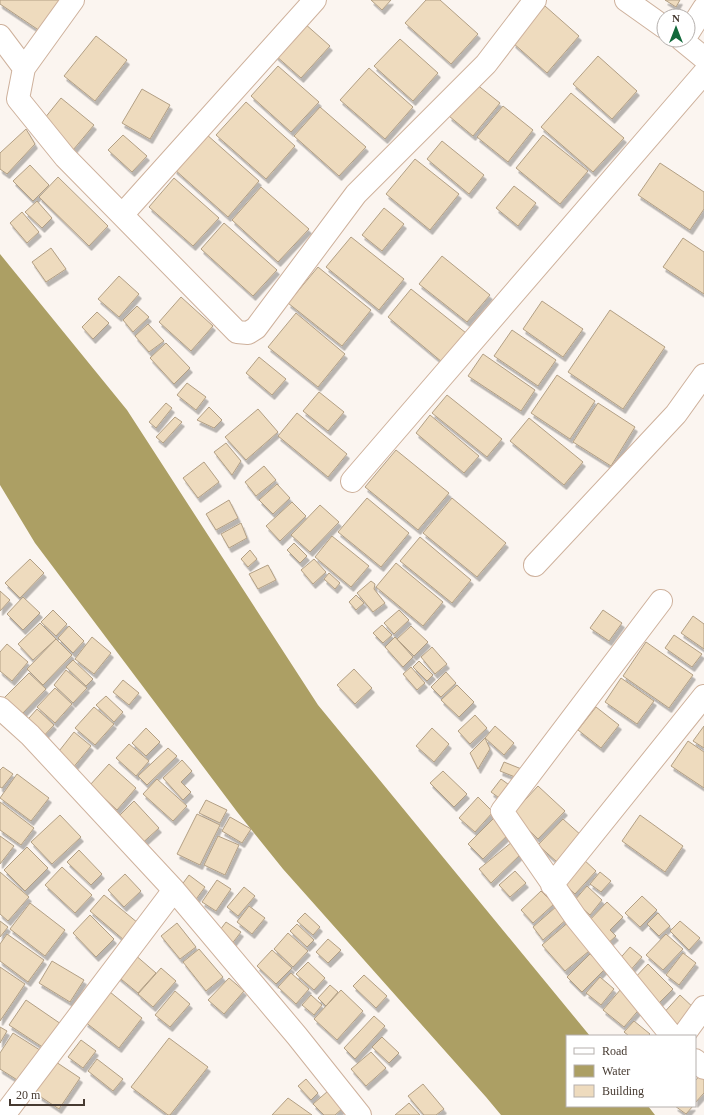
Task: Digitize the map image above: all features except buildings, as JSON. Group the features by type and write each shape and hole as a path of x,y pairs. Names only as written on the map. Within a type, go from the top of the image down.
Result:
{"street":[{"path":"73,0 24,68 18,99 65,157 237,332 248,334 256,328 356,194 486,64 535,0"},
{"path":"122,215 315,0"},
{"path":"626,0 656,21"},
{"path":"696,20 704,8"},
{"path":"0,36 24,68"},
{"path":"694,48 704,58"},
{"path":"352,481 704,73"},
{"path":"535,565 676,414 704,374"},
{"path":"661,601 502,811 576,918 671,1035"},
{"path":"552,885 704,696"},
{"path":"0,708 30,735 174,890 298,1036 360,1115"},
{"path":"4,1115 174,890"},
{"path":"685,1035 704,1007"},
{"path":"696,1061 704,1068"}],"water":[{"path":"0,254 127,410 318,705 589,1035 566,1035 566,1107 649,1107 655,1115 501,1115 283,869 238,813 35,543 0,485"}]}
